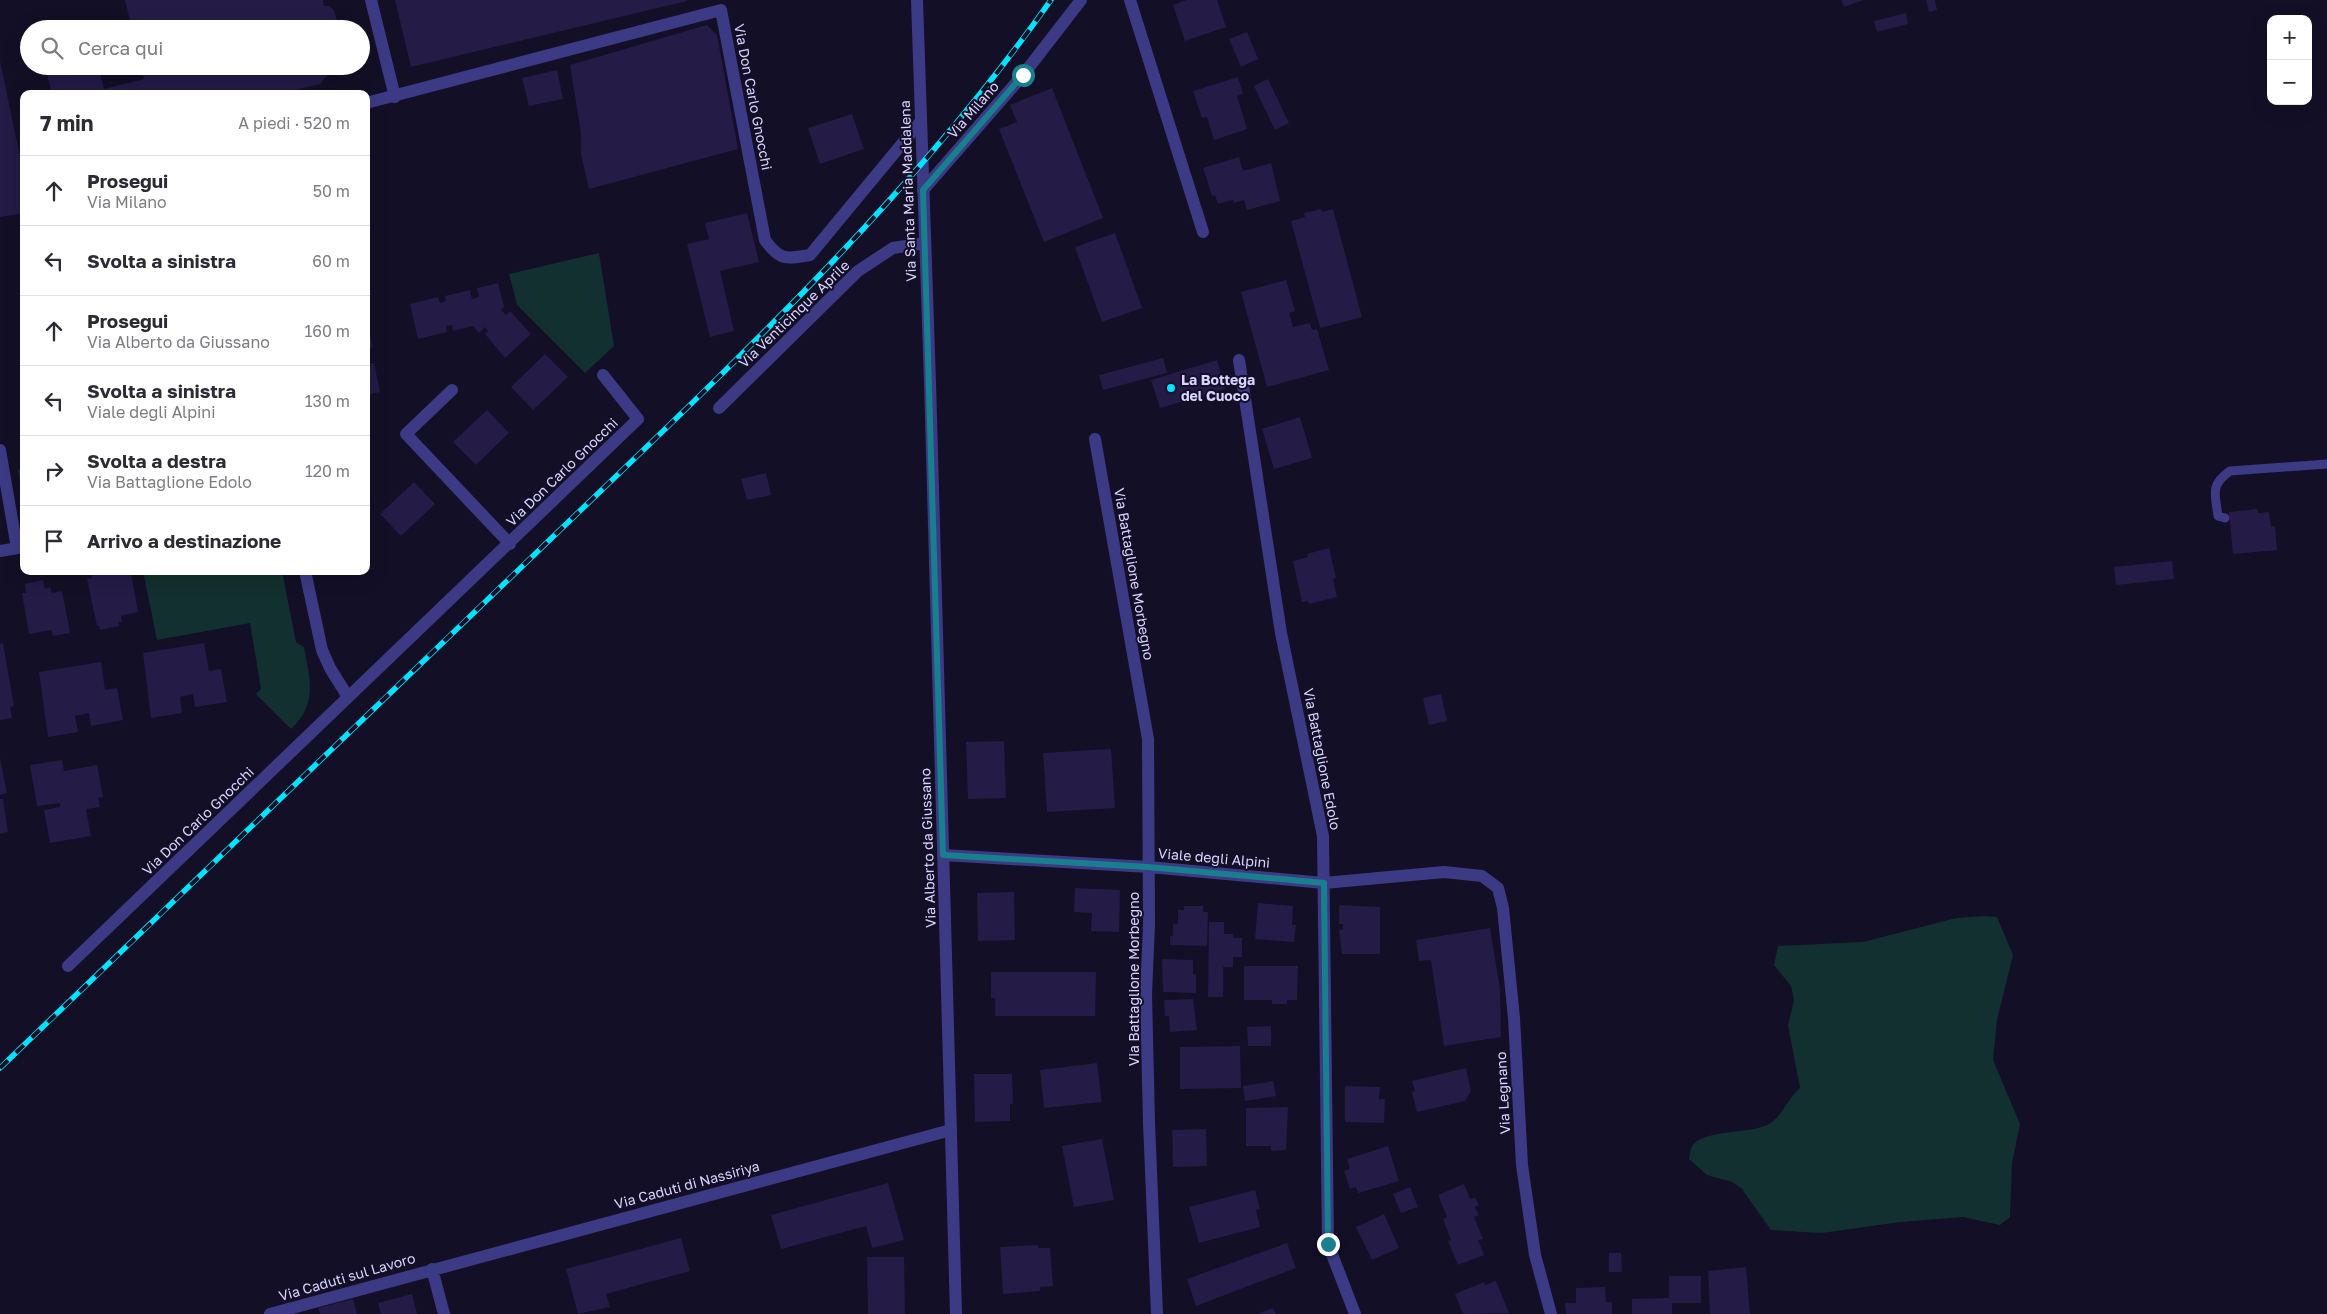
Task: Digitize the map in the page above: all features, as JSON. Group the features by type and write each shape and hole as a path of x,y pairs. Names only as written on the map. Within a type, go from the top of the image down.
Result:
{"street":[{"path":"371,0 395,97"},
{"name":"Via Santa Maria Maddalena","path":"917,0 930,382"},
{"name":"Via Milano","path":"923,190 1023,75 1081,0"},
{"path":"1130,0 1203,232"},
{"name":"Via Don Carlo Gnocchi","path":"370,102 395,97 720,5 765,240 774,253 789,259 810,255 920,122"},
{"name":"Via Venticinque Aprile","path":"719,408 858,271 893,248 925,243"},
{"name":"Via Battaglione Edolo","path":"1239,360 1281,633 1323,836 1328,1244 1355,1314"},
{"name":"Via Don Carlo Gnocchi","path":"68,966 510,544 638,419 603,375"},
{"name":"Via Alberto da Giussano","path":"930,382 956,1314"},
{"name":"Via Don Carlo Gnocchi","path":"452,390 406,434 510,544"},
{"name":"Via Battaglione Morbegno","path":"1095,439 1148,739 1146,994 1148,1123 1157,1314"},
{"path":"0,450 20,547 0,551"},
{"path":"306,575 322,650 330,668 348,697"},
{"name":"Viale degli Alpini","path":"943,855 1148,867 1324,883 1444,872 1482,876"},
{"name":"Via Legnano","path":"1482,876 1498,888 1504,908 1514,1018 1522,1165 1535,1255 1551,1314"},
{"name":"Via Caduti di Nassiriya","path":"432,1269 951,1130"},
{"path":"432,1269 444,1314"},
{"name":"Via Caduti sul Lavoro","path":"270,1314 432,1269"}],"lane":[{"path":"2225,518 2218,516 2215,488 2219,479 2230,471 2327,464"}],"green space":[{"path":"599,253 614,346 585,373 517,305 509,274"},
{"path":"144,575 283,575 296,642 304,647 310,681 309,701 300,719 291,729 256,694 261,689 250,623 157,640"},
{"path":"1997,917 2013,955 1997,1020 1993,1060 2020,1124 2012,1163 2010,1217 2000,1225 1963,1217 1900,1222 1822,1233 1771,1230 1742,1189 1732,1182 1707,1175 1689,1159 1691,1148 1696,1142 1704,1138 1759,1128 1772,1122 1800,1088 1788,1025 1794,1000 1791,986 1774,965 1778,946 1863,942 1956,918"}],"building":[{"path":"125,0 323,0 324,6 329,6 334,10 337,20 130,20"},
{"path":"395,0 687,0 687,1 411,67"},
{"path":"1187,0 1217,0 1226,27 1185,41 1173,5"},
{"path":"1841,0 1864,0 1844,7"},
{"path":"1926,0 1935,0 1937,10 1929,12"},
{"path":"1906,13 1908,24 1877,32 1874,21"},
{"path":"707,25 717,35 738,149 589,189 581,154 581,133 570,65"},
{"path":"1247,32 1258,59 1241,67 1229,39"},
{"path":"0,61 20,157 20,214 0,217"},
{"path":"557,70 563,99 529,106 522,78"},
{"path":"47,75 100,75 104,89 144,79 143,75 328,75 320,84 295,90 51,90"},
{"path":"1238,77 1243,94 1237,96 1247,129 1214,140 1207,117 1202,118 1193,91"},
{"path":"1268,79 1289,123 1275,130 1254,86"},
{"path":"1052,88 1103,218 1044,242 999,129 1017,122 1010,105"},
{"path":"852,114 864,149 820,164 808,128"},
{"path":"1239,157 1243,171 1271,163 1280,201 1247,210 1244,200 1234,203 1233,200 1218,204 1215,195 1212,196 1203,168"},
{"path":"1321,209 1322,212 1333,209 1362,317 1320,328 1291,221 1305,217 1304,213"},
{"path":"747,213 759,262 720,271 734,331 710,337 687,244 709,239 705,223"},
{"path":"1115,233 1142,308 1102,322 1075,247"},
{"path":"1286,280 1295,311 1289,313 1293,327 1310,323 1312,330 1317,329 1329,370 1267,387 1241,292"},
{"path":"498,283 504,307 501,310 506,315 510,311 531,334 505,358 485,334 488,331 485,327 479,333 473,326 453,331 452,325 446,326 447,332 418,339 410,304 438,297 440,303 446,301 445,296 470,290 472,299 479,297 477,288"},
{"path":"370,335 373,347 370,348"},
{"path":"545,354 568,377 533,410 511,387"},
{"path":"1163,358 1167,373 1103,390 1099,375"},
{"path":"1217,360 1225,389 1160,408 1151,380"},
{"path":"374,363 380,392 370,394 370,364"},
{"path":"487,410 509,433 476,465 453,442"},
{"path":"1300,417 1312,458 1274,469 1262,429"},
{"path":"766,473 771,495 747,500 741,479"},
{"path":"414,482 435,504 401,536 380,514"},
{"path":"2258,509 2258,513 2269,512 2271,527 2275,526 2277,550 2233,554 2229,512"},
{"path":"1329,548 1336,578 1333,579 1337,597 1309,604 1308,601 1302,602 1293,561 1308,557 1307,554"},
{"path":"2172,561 2174,579 2116,585 2114,567"},
{"path":"91,575 131,575 138,612 121,616 122,622 118,622 119,626 100,630 99,626 97,626 87,579 92,578"},
{"path":"43,580 45,589 50,587 52,593 62,591 70,633 53,636 51,630 29,634 22,593 26,593 25,584"},
{"path":"3,643 14,706 10,707 12,718 0,720 0,644"},
{"path":"204,643 209,671 221,669 227,702 195,707 193,694 180,697 182,713 151,718 143,653"},
{"path":"101,662 105,690 117,688 123,720 91,726 89,713 75,716 78,732 48,737 39,672"},
{"path":"1441,694 1447,721 1429,725 1423,698"},
{"path":"1004,741 1006,798 968,799 966,742"},
{"path":"1111,749 1115,808 1047,812 1043,753"},
{"path":"0,758 7,793 0,795"},
{"path":"62,760 64,771 97,765 103,797 98,798 100,807 86,809 91,836 50,843 44,810 60,807 60,803 37,806 30,765"},
{"path":"0,799 3,799 8,832 0,834"},
{"path":"1075,888 1120,890 1119,932 1091,931 1092,913 1074,912"},
{"path":"1014,892 1015,940 978,941 977,893"},
{"path":"1258,903 1293,906 1292,925 1296,925 1294,942 1255,939"},
{"path":"1339,905 1380,907 1380,954 1342,954 1339,930 1343,930 1343,924 1339,924"},
{"path":"1184,906 1203,906 1203,912 1208,912 1207,946 1170,945 1170,936 1173,936 1173,924 1178,924 1178,910 1184,910"},
{"path":"1209,922 1224,922 1224,934 1233,934 1233,938 1242,938 1242,957 1233,957 1233,967 1223,967 1223,997 1208,997"},
{"path":"1490,928 1500,989 1501,1037 1444,1046 1431,960 1419,961 1416,940"},
{"path":"1162,959 1193,960 1193,974 1196,975 1196,993 1163,992"},
{"path":"1244,966 1298,966 1297,1000 1287,1000 1287,1004 1272,1004 1272,1000 1244,1000"},
{"path":"991,972 1096,972 1095,1016 995,1016 995,998 991,998"},
{"path":"1193,999 1197,1030 1170,1032 1169,1016 1165,1016 1164,1000"},
{"path":"1271,1026 1271,1046 1248,1046 1247,1027"},
{"path":"1240,1046 1241,1088 1180,1089 1180,1047"},
{"path":"1097,1063 1102,1102 1044,1108 1040,1070"},
{"path":"1466,1068 1471,1091 1465,1101 1417,1112 1412,1092 1415,1091 1412,1081"},
{"path":"974,1074 1012,1074 1013,1104 1010,1104 1010,1121 975,1122"},
{"path":"1273,1081 1276,1096 1245,1101 1243,1086"},
{"path":"1345,1086 1380,1087 1379,1099 1385,1099 1384,1123 1345,1122"},
{"path":"1288,1107 1286,1150 1271,1151 1271,1146 1246,1146 1246,1108"},
{"path":"1206,1129 1207,1166 1173,1167 1172,1130"},
{"path":"1102,1139 1114,1200 1074,1207 1062,1146"},
{"path":"1388,1146 1399,1181 1358,1193 1356,1187 1350,1189 1344,1171 1350,1169 1347,1159"},
{"path":"888,1183 904,1240 872,1248 866,1226 781,1249 771,1215"},
{"path":"1464,1184 1470,1199 1475,1197 1479,1205 1475,1207 1479,1215 1474,1217 1483,1239 1478,1240 1484,1255 1458,1265 1448,1241 1451,1240 1443,1219 1447,1217 1438,1195"},
{"path":"1410,1187 1418,1207 1401,1213 1393,1194"},
{"path":"1255,1190 1260,1209 1256,1210 1260,1227 1199,1243 1189,1207"},
{"path":"1384,1214 1399,1248 1372,1260 1356,1227"},
{"path":"681,1238 690,1271 606,1294 610,1307 578,1314 566,1269"},
{"path":"1287,1243 1296,1268 1196,1306 1187,1279"},
{"path":"1038,1245 1038,1248 1050,1248 1053,1286 1040,1287 1040,1291 1003,1294 1000,1247"},
{"path":"1609,1253 1621,1253 1622,1272 1609,1272"},
{"path":"867,1257 904,1257 905,1314 868,1314"},
{"path":"1746,1267 1750,1314 1710,1314 1708,1271"},
{"path":"1669,1276 1701,1276 1701,1303 1672,1303 1672,1314 1632,1314 1632,1299 1669,1298"},
{"path":"1496,1281 1509,1313 1463,1314 1455,1294 1484,1282 1485,1285"},
{"path":"1605,1287 1606,1302 1612,1302 1612,1314 1566,1314 1565,1303 1576,1303 1576,1288"},
{"path":"412,1294 417,1314 381,1314 378,1303"},
{"path":"353,1299 357,1314 320,1314 318,1308"},
{"path":"1273,1308 1276,1314 1257,1314"}],"railway":[{"path":"0,1068 690,405 818,277 940,143 997,73 1051,0"}],"place":[{"name":"La Bottega del Cuoco","path":"1171,388"}],"route":[{"path":"1023,75 923,190 943,855 1062,864 1148,867 1324,883 1328,1244"}]}
